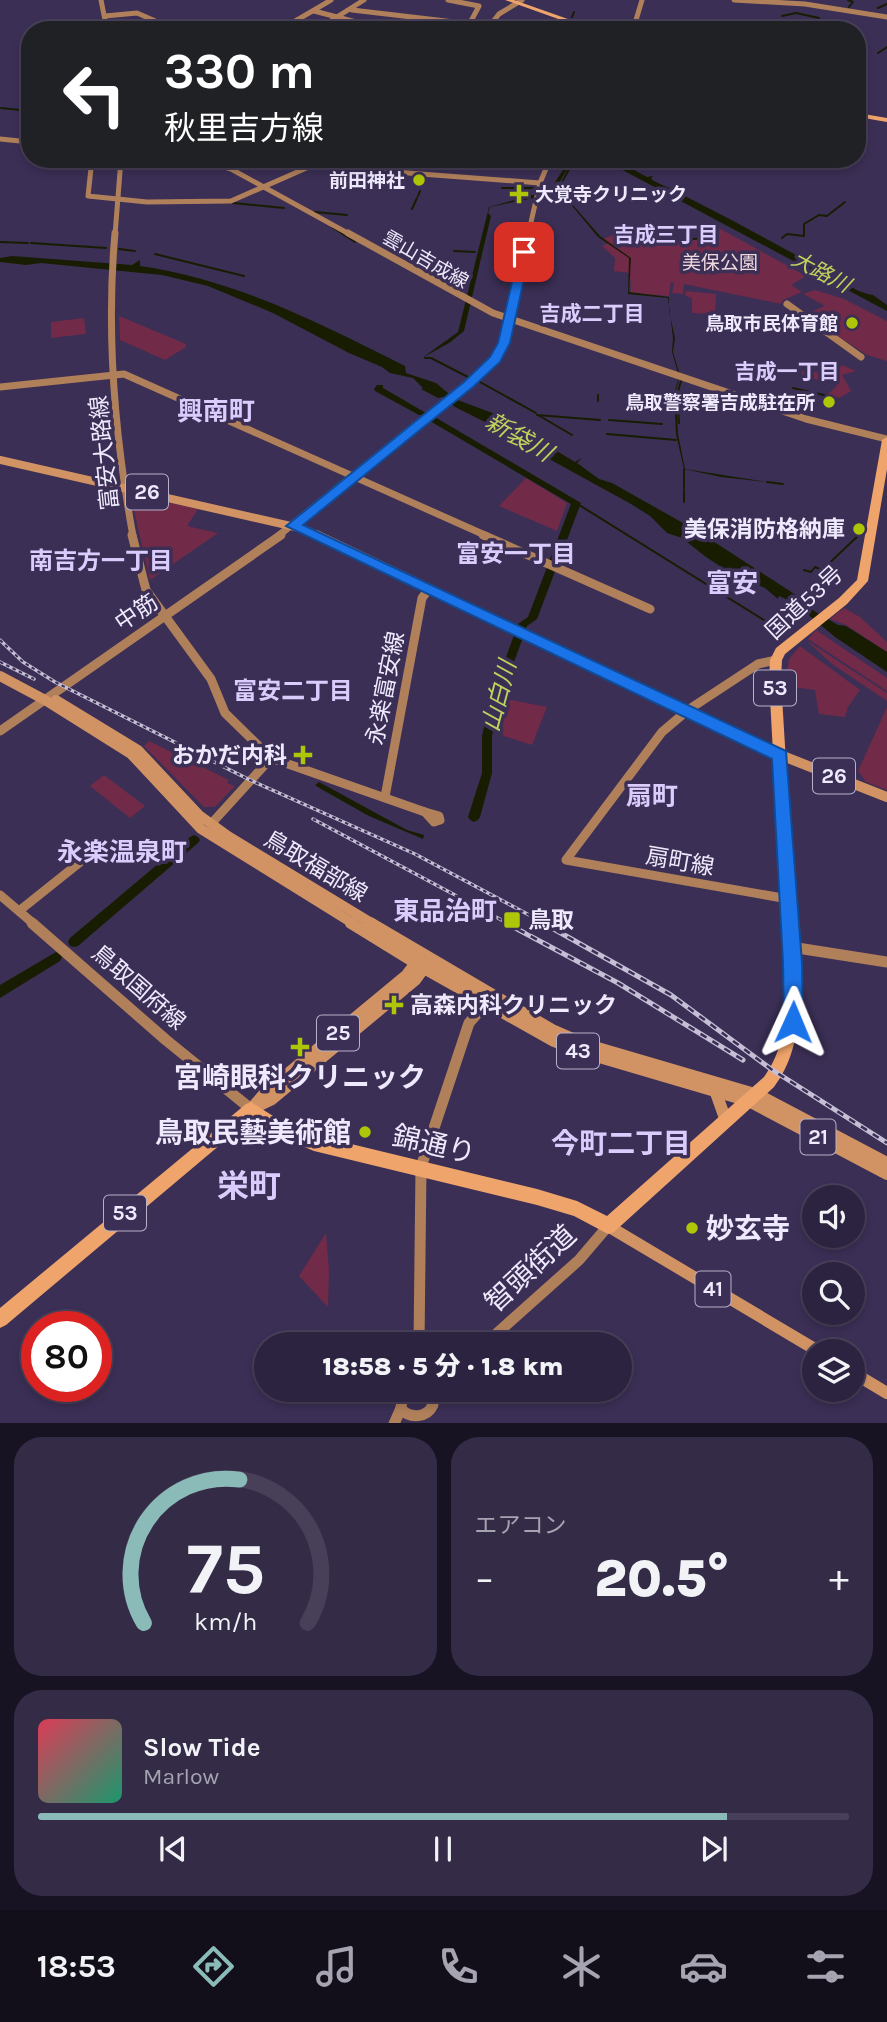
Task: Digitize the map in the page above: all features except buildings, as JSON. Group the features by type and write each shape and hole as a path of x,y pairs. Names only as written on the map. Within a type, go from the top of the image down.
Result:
{"highway":[{"path":"497,0 516,2 570,21"},
{"path":"516,2 562,21"},
{"path":"866,114 887,118"},
{"name":"国道53号","path":"608,1226 753,1098 780,1067 791,1034 794,1009 776,660 780,651 835,607 862,581 887,439"},
{"name":"錦通り","path":"251,1109 284,1131 314,1143 421,1167 562,1204 608,1226"},
{"name":"53","path":"0,1318 251,1109"}],"main road":[{"name":"26","path":"0,460 293,526 780,755 887,797"},
{"name":"鳥取福部線","path":"0,670 138,750 211,824 423,961"},
{"name":"鳥取福部線","path":"0,676 47,698 131,754 201,829 291,887 423,961 567,1047 715,1090 753,1098"},
{"name":"25","path":"251,1109 272,1099 415,979 423,961"},
{"name":"鳥取福部線","path":"490,1000 573,1040 753,1098"},
{"path":"715,1090 726,1121"},
{"name":"21","path":"753,1098 887,1163"},
{"name":"21","path":"753,1098 887,1174"},
{"name":"41","path":"608,1226 802,1341"},
{"path":"865,1380 887,1393"}],"street":[{"path":"101,0 106,21"},
{"path":"297,20 331,0"},
{"path":"332,21 365,0"},
{"path":"448,0 479,6 471,21"},
{"path":"636,21 642,0"},
{"path":"734,0 806,4 887,17"},
{"path":"494,21 516,2"},
{"path":"352,9 453,21"},
{"path":"314,11 359,21"},
{"path":"105,16 137,13 155,21"},
{"path":"0,139 21,141"},
{"path":"91,168 88,196 147,202 231,201 306,168"},
{"path":"118,199 120,168"},
{"name":"雲山吉成線","path":"228,168 464,299 509,320 806,419 887,439"},
{"path":"386,168 396,172 540,183"},
{"name":"中筋","path":"0,731 293,526 467,386 499,353 540,183 546,168"},
{"name":"富安大路線","path":"118,199 111,278 115,373 124,487 141,578 163,617 211,678 225,713 271,758"},
{"path":"787,304 861,357"},
{"path":"0,387 124,374 650,609"},
{"name":"永楽富安線","path":"385,797 422,598 429,589"},
{"path":"688,710 758,664 776,660"},
{"name":"扇町線","path":"688,710 657,737 566,860 788,899"},
{"path":"211,824 271,758 425,812"},
{"path":"19,911 99,848"},
{"name":"鳥取国府線","path":"0,895 251,1109"},
{"path":"791,947 887,962"},
{"path":"419,1332 421,1167 469,1023 490,1000"},
{"name":"智頭街道","path":"498,1332 579,1260 608,1226"},
{"path":"394,1423 402,1402"},
{"path":"401,1408 417,1422 432,1412 432,1402"}],"green space":[{"name":"美保公園","path":"717,227 806,276 791,285 802,292 783,300 781,304 684,284 683,294 672,293 674,283 671,282 669,296 631,293 630,273 614,271 615,258 602,246 609,243 603,239 624,231 645,241 663,244 703,238 703,230"},
{"name":"鳥取市民体育館","path":"815,290 844,299 887,321 887,361 867,355 805,315 825,306 803,294"},
{"path":"686,291 716,294 715,314 692,313 692,298 685,296"},
{"path":"119,316 186,344 186,347 165,360 120,340"},
{"path":"84,318 86,334 51,338 51,322"},
{"path":"842,365 856,371 842,375 851,391 839,398 828,394 837,386 834,382 801,377 802,371 833,374"},
{"path":"526,478 567,503 557,531 499,506"},
{"path":"138,496 198,509 187,526 218,533 150,580 132,502"},
{"path":"844,608 860,617 887,642 887,652 846,625 830,619"},
{"path":"816,630 887,678 887,691 808,639"},
{"path":"806,640 887,693 887,701 832,664"},
{"path":"800,646 860,690 848,707 845,717 819,714 815,690 785,686 789,659"},
{"path":"511,700 547,707 532,745 504,736 501,732 508,702"},
{"path":"887,707 887,790 866,782 858,771"},
{"path":"149,741 229,780 227,783 235,786 215,807 204,807 144,746"},
{"path":"104,775 145,806 130,818 90,786"},
{"path":"326,1233 329,1270 328,1307 299,1276"}],"water":[{"path":"564,168 568,168 553,194 490,207 488,213 491,216 464,331 422,358 458,332 489,207 550,190"},
{"path":"568,168 571,168 559,189 600,236 631,258 629,292 669,297 669,306 668,298 628,294 629,258 598,237 558,189"},
{"name":"大路川","path":"619,168 630,168 647,177 653,176 651,179 654,181 771,241 849,286 873,295 887,305 887,311"},
{"name":"新袋川","path":"12,256 132,265 140,260 140,266 175,272 243,292 341,334 405,366 406,373 436,383 455,399 495,414 575,462 582,458 577,463 599,479 612,483 699,532 802,599 800,601 804,605 838,625 846,626 887,652 887,672 835,637 793,602 779,596 778,599 765,588 732,574 682,538 667,533 650,516 631,504 511,438 509,434 455,407 443,397 438,398 421,389 423,388 413,378 390,373 273,313 208,286 162,275 41,263 26,265 0,262 0,258"},
{"path":"670,317 675,338 673,352 680,375 676,391 678,434 685,469 767,482 721,477 684,469 676,434 674,394 679,376 672,352"},
{"path":"319,782 407,830 424,835 423,839 369,816 315,785"}],"waterway":[{"path":"848,0 853,2 849,7"},
{"path":"878,8 887,4"},
{"path":"572,17 574,12"},
{"path":"782,16 796,13 819,18"},
{"path":"878,53 887,47"},
{"path":"1,108 21,110"},
{"path":"502,188 535,188"},
{"path":"542,188 548,188"},
{"path":"418,196 420,191"},
{"path":"412,209 417,198"},
{"path":"782,238 787,234 804,236 804,224 819,215 827,216 845,202"},
{"path":"233,203 284,208"},
{"path":"315,212 347,215"},
{"path":"332,227 355,242"},
{"path":"624,231 654,243 703,238"},
{"path":"0,242 28,243"},
{"path":"31,243 106,248"},
{"path":"119,249 135,251"},
{"path":"454,251 475,252"},
{"path":"155,254 244,276"},
{"path":"425,358 431,358 468,377"},
{"path":"679,423 677,395 681,381"},
{"path":"480,382 536,413"},
{"name":"山白川","path":"380,387 378,389 422,413"},
{"path":"793,388 828,396"},
{"path":"598,395 598,401"},
{"path":"538,415 600,420"},
{"path":"538,415 572,435"},
{"name":"山白川","path":"433,419 576,503 532,619 523,624 494,704 487,736 487,773 474,817"},
{"path":"609,420 662,424"},
{"path":"607,434 676,440"},
{"path":"684,469 684,489"},
{"path":"767,482 783,484"},
{"path":"684,491 684,502"},
{"path":"576,503 783,632"},
{"path":"804,570 811,572 815,567 822,570 860,534"},
{"name":"山白川","path":"74,942 194,840"},
{"name":"山白川","path":"0,992 56,957"}],"railway":[{"path":"0,640 23,662 55,682 250,780 415,854 546,924"},
{"path":"0,662 34,679"},
{"path":"313,819 509,924"},
{"path":"506,923 618,983 743,1060"},
{"path":"543,923 671,995 771,1069 887,1143"}],"place":[{"name":"前田神社","path":"419,180"},
{"name":"大覚寺クリニック","path":"519,194"},
{"name":"鳥取市民体育館","path":"852,323"},
{"name":"鳥取警察署吉成駐在所","path":"829,402"},
{"name":"美保消防格納庫","path":"859,529"},
{"name":"おかだ内科","path":"303,755"},
{"name":"鳥取","path":"512,920"},
{"name":"高森内科クリニック","path":"394,1005"},
{"name":"宮崎眼科クリニック","path":"300,1047"},
{"name":"鳥取民藝美術館","path":"365,1132"},
{"name":"妙玄寺","path":"692,1228"}],"district":[{"name":"吉成三丁目","path":"666,235"},
{"name":"吉成二丁目","path":"592,314"},
{"name":"吉成一丁目","path":"787,372"},
{"name":"興南町","path":"216,411"},
{"name":"富安一丁目","path":"516,554"},
{"name":"南吉方一丁目","path":"101,561"},
{"name":"富安","path":"732,583"},
{"name":"富安二丁目","path":"293,691"},
{"name":"扇町","path":"652,796"},
{"name":"永楽温泉町","path":"122,852"},
{"name":"東品治町","path":"445,911"},
{"name":"今町二丁目","path":"621,1143"},
{"name":"栄町","path":"249,1186"}],"route":[{"path":"524,252 504,343 495,359 469,384 293,526 780,755 793,1022"}]}
